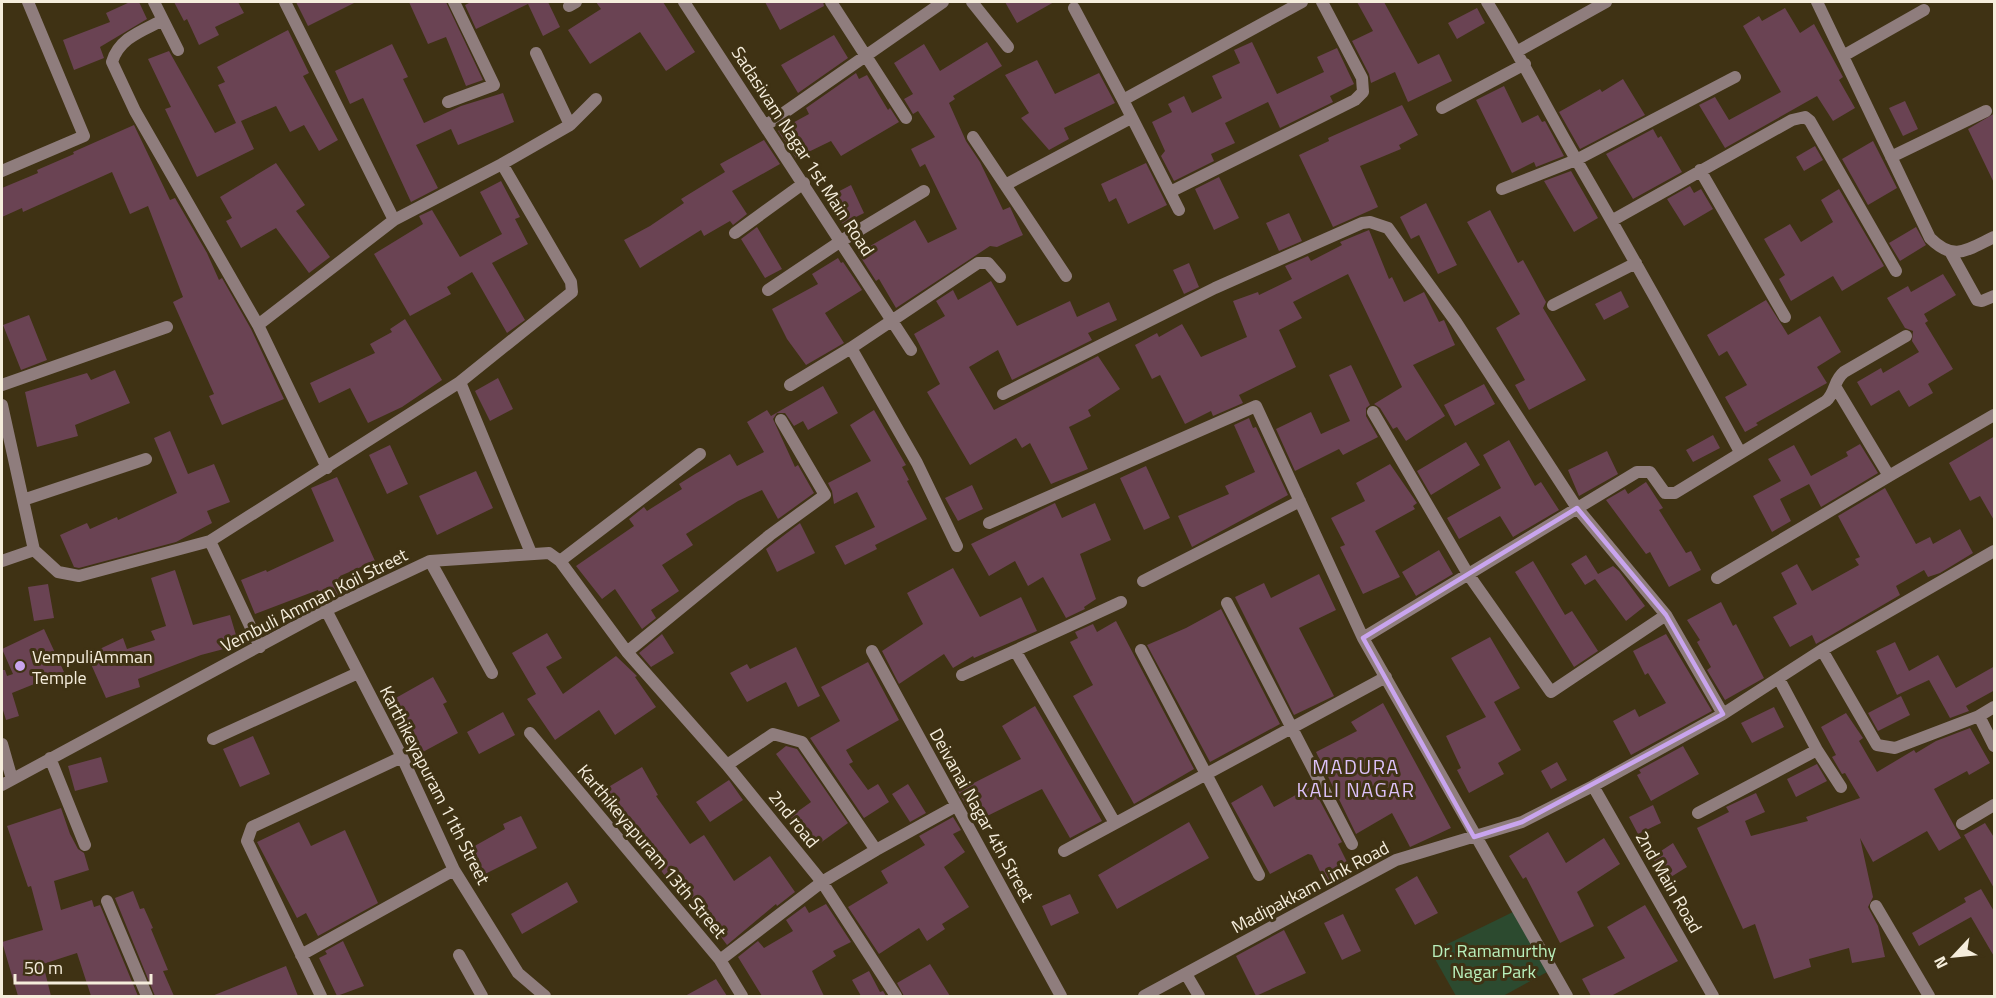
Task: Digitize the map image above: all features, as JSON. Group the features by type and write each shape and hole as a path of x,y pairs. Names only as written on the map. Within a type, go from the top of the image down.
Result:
{"street":[{"path":"2,171 84,136 28,2"},
{"path":"154,2 178,50"},
{"path":"285,2 394,220"},
{"path":"448,102 494,85 454,2"},
{"name":"Sadasivam Nagar 1st Main Road","path":"684,2 911,350"},
{"path":"831,2 906,118"},
{"path":"765,126 943,2"},
{"path":"972,2 1008,47"},
{"path":"1123,100 1302,2"},
{"path":"1170,192 1355,100 1363,93 1362,78 1322,2"},
{"path":"1487,2 1518,51 1576,160 1613,220 1740,452"},
{"path":"1518,51 1606,2"},
{"path":"1817,2 1930,238 1942,250 1951,253 1968,250 1995,237"},
{"path":"1074,8 1179,210"},
{"path":"1843,56 1924,10"},
{"path":"163,20 124,41 115,51 112,62 135,111 258,325 327,468"},
{"path":"536,53 570,125"},
{"path":"1442,108 1525,64"},
{"path":"1502,189 1576,160 1735,77"},
{"path":"258,325 394,220 502,165 570,125 596,99"},
{"path":"1891,158 1986,111"},
{"path":"1613,220 1792,120 1805,117 1810,121 1896,271"},
{"path":"1005,185 1131,118"},
{"path":"973,137 1066,276"},
{"path":"2,405 34,550 58,572 79,576 210,541 460,382 572,292 571,282 502,165"},
{"path":"1700,170 1785,317"},
{"path":"735,233 804,183"},
{"path":"768,290 841,241 924,191"},
{"path":"1003,394 1215,288 1362,223 1370,222 1388,228 1456,322 1577,508 1666,615 1723,714"},
{"path":"1951,253 1977,300 1982,301 1995,296"},
{"path":"790,385 851,348 978,262 988,263 1000,277"},
{"path":"1553,305 1636,263"},
{"path":"2,385 167,327"},
{"path":"1363,638 1637,472 1650,472 1665,493 1675,493 1826,401 1833,394 1837,377 1906,336"},
{"path":"851,348 917,463 957,546"},
{"path":"460,382 531,553"},
{"path":"1834,386 1889,477"},
{"path":"989,523 1256,406 1363,638 1474,837 1567,996"},
{"path":"1373,412 1468,574 1551,692 1666,615"},
{"path":"1717,578 1995,415"},
{"path":"700,454 560,561 627,652 770,535 825,495 781,420"},
{"path":"23,500 147,459"},
{"path":"1143,581 1300,501"},
{"path":"210,541 260,646"},
{"path":"2,561 34,550"},
{"name":"Madipakkam Link Road","path":"1144,996 1396,860 1522,822 1593,786 1723,714 1822,650 1995,551"},
{"name":"Vembuli Amman Koil Street","path":"7,782 326,610 430,561 531,553 549,554 560,561"},
{"path":"430,561 492,673"},
{"path":"962,675 1121,602"},
{"path":"1227,603 1352,844"},
{"name":"Karthikeyapuram 11th Street","path":"326,610 402,757 454,870 518,973 545,996"},
{"path":"1141,650 1259,875"},
{"path":"1822,650 1877,746 1895,748 1979,716 1995,707"},
{"name":"Deivanai Nagar 4th Street","path":"872,651 1061,996"},
{"name":"2nd road","path":"627,652 650,675 727,765 822,882 896,996"},
{"path":"1016,652 1116,823"},
{"path":"213,739 358,673"},
{"path":"1064,851 1386,677"},
{"path":"1779,679 1817,750 1841,787"},
{"path":"1979,716 1995,746"},
{"name":"Karthikeyapuram 13th Street","path":"530,733 720,960 742,996"},
{"path":"727,765 773,734 802,742 876,850"},
{"path":"2,744 7,782"},
{"path":"1698,813 1817,750"},
{"path":"321,996 247,841 249,833 252,827 402,757"},
{"path":"50,758 85,845"},
{"name":"2nd Main Road","path":"1593,786 1713,996"},
{"path":"1962,824 1995,805"},
{"path":"720,960 822,882 957,806"},
{"path":"301,955 454,870"},
{"path":"107,901 147,996"},
{"path":"1876,906 1929,996"},
{"path":"459,955 482,996"},
{"path":"1186,974 1198,996"}],"highlighted area":[{"path":"1577,508 1666,615 1723,714 1522,822 1474,837 1363,638"}],"green space":[{"name":"Dr. Ramamurthy Nagar Park","path":"1513,912 1549,971 1503,996 1456,996 1431,952"}],"building":[{"path":"130,2 139,2 147,19 100,47 104,58 74,70 63,40 110,22 106,13"},
{"path":"174,2 238,2 244,13 215,27 219,35 199,45 187,19 184,21"},
{"path":"296,2 356,2 308,26"},
{"path":"409,2 446,2 483,80 466,86 446,37 428,44"},
{"path":"471,2 548,2 560,27 543,36 528,4 476,29 465,5"},
{"path":"596,2 663,2 695,52 666,71 640,32 590,64 568,30 601,9"},
{"path":"765,2 823,2 824,6 780,30"},
{"path":"1005,2 1054,2 1017,23"},
{"path":"1357,2 1384,2 1418,64 1439,54 1452,81 1408,102 1395,72 1371,83 1369,74 1352,41 1373,31"},
{"path":"1477,8 1485,23 1457,39 1448,23"},
{"path":"1785,8 1800,33 1814,24 1843,77 1839,80 1855,108 1833,121 1817,96 1725,148 1699,105 1715,97 1729,120 1781,92 1743,26 1759,16 1762,21"},
{"path":"288,30 309,73 303,76 338,140 319,151 304,125 290,132 276,106 241,121 254,149 197,177 165,109 171,107 148,59 169,51 215,133 236,123 218,85 225,82 217,67"},
{"path":"834,35 848,58 798,93 781,65"},
{"path":"987,42 1002,66 953,96 955,99 949,103 966,141 980,162 1003,210 1010,207 1023,235 997,247 990,246 896,308 879,279 876,281 858,253 915,220 928,243 957,229 925,164 920,167 911,149 935,137 918,111 913,114 904,99 913,94 894,63 924,44 940,71"},
{"path":"1252,42 1277,94 1324,72 1317,57 1337,48 1354,84 1330,96 1333,102 1280,128 1268,102 1225,123 1235,143 1211,154 1214,161 1174,181 1161,156 1165,151 1152,122 1172,112 1168,104 1184,96 1192,113 1222,98 1212,76 1240,63 1234,50"},
{"path":"392,44 408,77 403,79 424,123 461,106 503,93 514,122 458,145 451,129 416,145 438,188 411,202 363,98 350,104 335,71"},
{"path":"1037,60 1055,94 1099,73 1115,103 1064,128 1069,139 1049,150 1021,118 1029,113 1005,75"},
{"path":"856,73 859,79 867,75 888,110 890,108 899,122 841,156 831,141 796,158 778,131 809,114 806,108"},
{"path":"1623,79 1645,115 1580,149 1559,112 1600,89 1602,92"},
{"path":"1504,86 1522,123 1538,115 1542,122 1545,121 1564,156 1536,167 1534,162 1512,173 1476,100"},
{"path":"1905,101 1918,129 1903,136 1889,108"},
{"path":"1402,105 1418,135 1399,145 1401,149 1360,166 1378,207 1333,227 1299,155 1329,141 1328,138"},
{"path":"1995,113 1995,185 1968,129"},
{"path":"134,125 170,200 175,198 207,253 219,280 222,278 251,329 284,399 222,425 209,396 214,394 173,302 183,297 148,206 130,214 112,172 23,212 22,208 2,217 2,188 38,173 37,170 74,154 73,152"},
{"path":"1653,129 1658,138 1661,136 1682,172 1633,199 1606,154"},
{"path":"764,140 780,164 732,191 747,214 733,225 730,221 704,236 701,230 640,268 624,240 650,226 684,203 681,199 725,172 720,164"},
{"path":"1873,141 1897,188 1868,205 1842,159"},
{"path":"1815,146 1823,160 1804,171 1796,157"},
{"path":"276,163 305,205 296,211 330,257 309,273 276,228 241,248 226,221 232,218 220,197"},
{"path":"1146,163 1167,205 1128,224 1116,198 1109,202 1101,184"},
{"path":"1571,171 1598,218 1574,232 1544,181"},
{"path":"1219,177 1239,218 1214,230 1195,189"},
{"path":"501,181 520,217 515,219 528,244 492,263 525,320 507,333 472,272 447,287 451,294 410,316 374,254 423,224 419,216 432,210 460,257 502,234 480,192"},
{"path":"851,185 864,213 842,224 828,197"},
{"path":"1690,186 1694,193 1701,189 1713,209 1684,226 1667,199"},
{"path":"1839,189 1884,266 1842,291 1833,276 1791,301 1779,279 1785,275 1764,239 1790,224 1801,242 1833,222 1821,200"},
{"path":"1426,203 1457,265 1438,274 1419,235 1411,239 1400,217"},
{"path":"1490,210 1518,263 1523,260 1546,302 1543,308 1586,380 1529,410 1515,385 1525,380 1496,328 1520,314 1467,222"},
{"path":"1289,213 1302,241 1279,251 1266,223"},
{"path":"757,227 782,269 765,278 741,239"},
{"path":"1916,227 1926,245 1900,261 1889,243"},
{"path":"1369,230 1389,279 1392,277 1404,302 1424,292 1439,322 1444,320 1455,345 1413,365 1445,416 1406,441 1397,427 1393,429 1380,408 1374,404 1402,387 1348,274 1293,302 1302,318 1279,330 1296,367 1239,395 1243,403 1213,416 1211,411 1185,424 1160,375 1152,379 1135,345 1157,333 1159,337 1182,324 1201,357 1247,337 1233,301 1258,292 1259,295 1292,279 1285,266 1308,256 1311,261 1342,245 1340,242"},
{"path":"838,258 862,290 825,313 844,343 806,365 787,339 772,309 818,284 812,274"},
{"path":"1189,263 1199,287 1184,294 1173,270"},
{"path":"1943,274 1956,295 1924,314 1928,321 1925,323 1953,369 1928,384 1933,393 1909,407 1899,390 1871,406 1857,382 1881,368 1883,373 1919,352 1912,341 1913,331 1905,328 1887,298 1908,286 1911,292"},
{"path":"991,281 1017,326 1070,301 1077,317 1109,302 1117,320 1088,333 1092,340 1012,380 998,350 969,367 994,410 1098,356 1120,389 1088,410 1091,416 1069,427 1088,469 1051,484 1030,443 1022,448 1016,438 970,465 927,392 940,384 914,334 945,316 936,301 953,290 958,300"},
{"path":"1621,291 1629,307 1604,320 1595,304"},
{"path":"1766,300 1788,335 1820,316 1841,352 1817,367 1827,383 1756,423 1758,425 1745,432 1725,397 1747,385 1727,351 1719,356 1707,335"},
{"path":"29,315 47,360 21,370 3,325"},
{"path":"405,319 442,380 402,407 368,423 350,388 319,403 310,383 375,353 370,344 392,332 390,329"},
{"path":"1351,365 1370,405 1366,408 1366,416 1378,437 1343,455 1339,449 1295,471 1276,429 1311,412 1321,434 1350,421 1329,375"},
{"path":"115,370 130,403 75,425 78,436 37,447 25,392 87,373 91,380"},
{"path":"498,378 513,409 490,421 475,391"},
{"path":"1484,384 1495,404 1455,426 1444,405"},
{"path":"823,386 838,413 808,430 803,421 794,426 785,413 777,413 773,419 795,467 798,465 814,493 778,519 762,490 738,501 686,534 693,545 662,565 679,591 651,610 656,618 642,629 615,589 602,599 576,566 634,526 629,519 644,507 647,511 682,489 679,484 695,474 730,454 737,466 764,452 747,422 767,410 771,416"},
{"path":"874,410 906,465 902,467 909,480 907,481 927,519 875,545 877,549 845,565 835,546 875,527 857,492 834,504 828,483 871,461 850,425"},
{"path":"1249,418 1253,428 1256,427 1288,495 1192,547 1178,516 1229,494 1225,486 1255,472 1234,425"},
{"path":"170,431 188,474 214,464 230,502 207,511 212,523 176,542 79,568 74,567 60,535 87,523 90,529 117,517 118,520 177,493 154,438"},
{"path":"1713,435 1720,448 1693,462 1686,450"},
{"path":"1995,436 1995,522 1980,496 1970,501 1949,463"},
{"path":"1509,440 1535,486 1541,482 1559,510 1513,537 1500,516 1459,539 1447,518 1501,488 1483,455"},
{"path":"1466,442 1480,465 1431,495 1417,471"},
{"path":"1860,444 1878,473 1821,507 1809,484 1780,499 1791,521 1772,532 1753,496 1781,481 1768,459 1794,445 1811,476 1848,456 1846,452"},
{"path":"390,445 408,484 387,494 369,455"},
{"path":"1607,451 1618,474 1579,496 1568,470"},
{"path":"1390,464 1417,503 1413,506 1415,509 1375,531 1400,577 1363,594 1340,547 1345,545 1331,518 1365,501 1356,483"},
{"path":"1146,466 1170,518 1144,530 1120,478"},
{"path":"476,471 493,508 437,535 419,496"},
{"path":"337,477 375,561 340,576 346,591 322,601 318,590 255,614 241,580 266,570 267,572 334,541 311,488"},
{"path":"1646,482 1663,508 1659,510 1686,553 1691,551 1701,570 1669,587 1650,552 1646,554 1606,500 1625,489 1628,494"},
{"path":"972,485 983,509 958,521 945,498"},
{"path":"1885,488 1916,544 1930,537 1933,544 1960,529 1973,553 1940,573 1928,577 1924,570 1896,586 1900,595 1816,644 1812,635 1790,647 1773,617 1797,604 1781,573 1797,564 1812,591 1859,565 1855,559 1860,557 1838,516"},
{"path":"1055,503 1062,518 1095,503 1111,540 1080,554 1096,599 1084,607 1085,609 1066,618 1043,577 1028,586 1015,561 989,576 971,544"},
{"path":"800,523 815,553 777,572 766,549"},
{"path":"1439,550 1453,574 1416,596 1402,572"},
{"path":"1586,555 1598,574 1613,566 1619,571 1645,606 1626,621 1595,579 1585,585 1571,564"},
{"path":"1533,561 1565,615 1572,611 1598,651 1574,667 1515,572"},
{"path":"953,568 980,617 1021,597 1037,631 974,658 973,656 953,668 944,654 899,684 882,651 923,624 907,593"},
{"path":"175,570 193,625 230,615 239,645 201,655 138,679 140,687 106,698 87,655 123,638 127,649 155,640 151,631 166,626 151,578"},
{"path":"1319,574 1336,610 1299,628 1334,696 1294,715 1235,597 1264,583 1271,598"},
{"path":"48,584 54,618 34,621 28,587"},
{"path":"1721,602 1733,626 1736,624 1764,678 1725,700 1707,670 1711,667 1697,642 1700,640 1687,620"},
{"path":"1221,609 1280,724 1210,762 1147,645"},
{"path":"1116,621 1194,769 1134,804 1073,696 1093,685 1070,642 1078,638 1075,632 1093,624 1097,632"},
{"path":"44,629 64,672 12,693 19,716 6,720 2,707 2,670 5,670 7,676 13,674 2,649"},
{"path":"547,633 562,658 546,667 563,694 616,656 637,676 635,677 656,707 615,735 599,710 555,740 527,699 536,694 512,653"},
{"path":"662,634 674,653 651,667 639,653"},
{"path":"1666,634 1712,711 1631,755 1613,721 1635,709 1639,717 1666,703 1648,673 1645,675 1633,651"},
{"path":"1490,637 1520,688 1494,702 1521,750 1498,763 1504,774 1469,793 1457,770 1461,768 1446,736 1486,717 1451,658"},
{"path":"1895,642 1909,671 1938,655 1956,688 1995,666 1995,690 1966,706 1969,711 1950,718 1929,680 1897,695 1876,651"},
{"path":"796,647 820,696 798,707 786,682 747,702 730,673 747,664 750,669"},
{"path":"868,662 899,720 846,750 853,762 849,764 868,790 878,784 889,802 864,818 810,738 840,721 821,687"},
{"path":"433,677 447,702 443,704 458,733 421,753 394,699"},
{"path":"1901,696 1910,715 1878,731 1868,713"},
{"path":"1383,703 1451,828 1410,847 1392,813 1356,834 1316,752 1357,731 1351,722"},
{"path":"1035,706 1102,821 1070,838 1042,789 975,822 958,791 1021,759 1002,726"},
{"path":"1774,707 1784,727 1752,743 1741,723"},
{"path":"503,712 515,735 479,754 467,732"},
{"path":"1846,713 1863,738 1859,741 1877,772 1914,750 1916,753 1936,741 1970,728 1990,763 1969,775 1967,771 1934,789 1961,838 1939,851 1927,831 1873,862 1860,838 1873,897 1868,907 1878,926 1885,957 1852,963 1849,948 1809,959 1811,967 1774,979 1755,924 1743,929 1697,828 1729,812 1726,807 1756,793 1765,812 1745,821 1751,836 1808,821 1806,817 1860,798 1832,757 1836,755 1821,727"},
{"path":"253,736 270,774 240,787 223,749"},
{"path":"786,746 797,749 848,823 812,849 790,817 811,802 776,754"},
{"path":"1683,746 1699,774 1651,801 1637,775 1641,773 1639,770"},
{"path":"101,757 108,782 75,791 68,766"},
{"path":"1557,762 1567,780 1551,789 1541,771"},
{"path":"1817,764 1827,781 1796,797 1787,779"},
{"path":"642,767 658,795 656,796 690,844 704,835 734,881 770,856 795,892 777,906 776,904 727,945 677,878 670,883 660,869 666,865 627,814 622,817 605,789"},
{"path":"729,780 743,800 710,822 696,802"},
{"path":"908,784 926,813 910,822 892,794"},
{"path":"1262,785 1274,807 1312,786 1342,842 1338,844 1353,874 1328,888 1312,855 1308,854 1270,874 1231,803"},
{"path":"1653,805 1661,823 1638,834 1629,817"},
{"path":"61,808 70,834 78,849 84,853 89,870 54,881 61,910 92,900 94,907 100,905 138,996 91,996 77,953 43,964 51,996 18,996 2,942 43,930 31,886 28,887 7,826"},
{"path":"521,816 537,848 485,874 471,848 505,829 503,824"},
{"path":"953,817 961,830 953,834 965,852 944,867 969,907 942,924 945,929 927,941 919,928 879,954 848,907 888,883 881,871 925,845 919,836"},
{"path":"299,822 311,846 345,830 378,903 318,936 306,913 297,918 257,842"},
{"path":"1189,822 1209,858 1117,909 1098,875"},
{"path":"1985,823 1995,839 1995,890 1964,835"},
{"path":"1548,832 1566,863 1604,838 1620,864 1577,892 1594,926 1560,943 1526,877 1523,879 1509,856"},
{"path":"1673,843 1687,867 1666,880 1652,857"},
{"path":"1417,876 1438,913 1415,925 1395,889"},
{"path":"567,882 578,902 522,934 511,914"},
{"path":"1981,889 1995,913 1995,958 1971,917 1919,946 1912,933 1966,902 1964,898"},
{"path":"133,891 140,909 144,908 153,928 151,929 168,970 163,971 174,996 155,996 115,898"},
{"path":"1070,894 1079,913 1051,926 1042,906"},
{"path":"826,904 851,942 833,951 836,956 812,971 824,996 762,996 738,957 758,941 764,948 793,931 786,920 805,906 809,913"},
{"path":"1645,905 1678,961 1611,996 1591,996 1582,979 1625,958 1607,927"},
{"path":"1343,914 1361,951 1342,960 1324,923"},
{"path":"1284,930 1306,973 1256,996 1236,956"},
{"path":"343,941 364,986 337,996 319,958 327,954 325,951"},
{"path":"930,964 950,996 904,996 897,983"},
{"path":"286,966 298,996 212,996"},
{"path":"869,971 880,992 883,991 886,996 861,996 852,980"},
{"path":"716,979 727,996 685,996"}],"place":[{"name":"VempuliAmman Temple","path":"20,666"}],"district":[{"name":"MADURA KALI NAGAR","path":"1356,778"}]}
